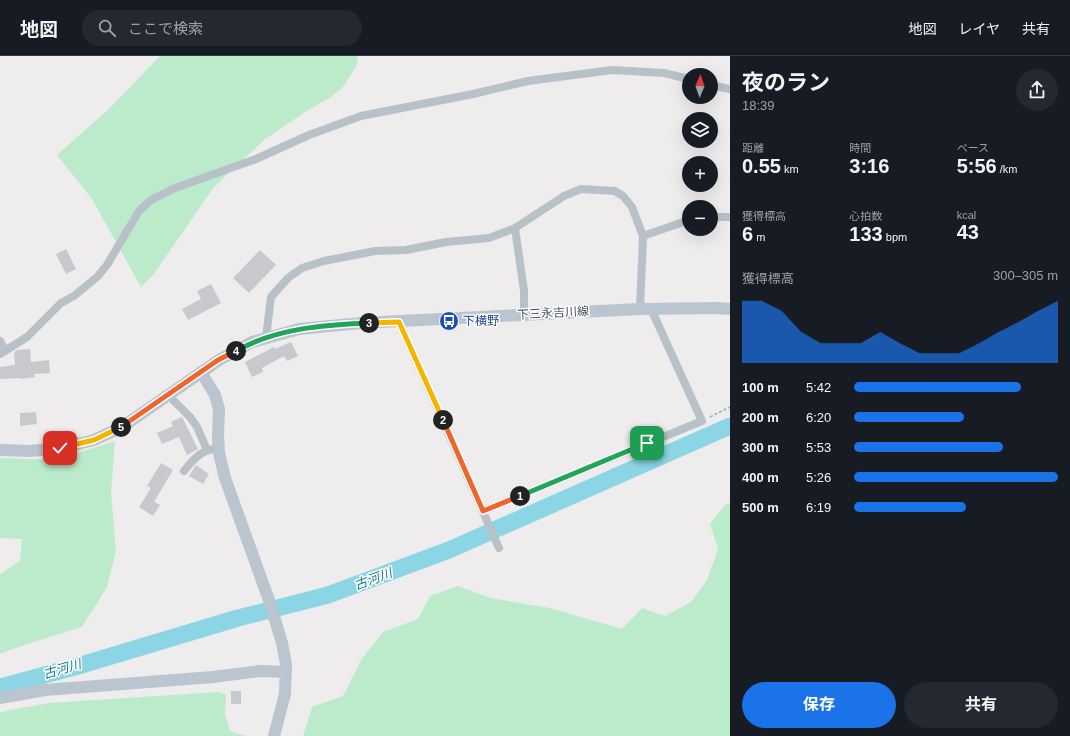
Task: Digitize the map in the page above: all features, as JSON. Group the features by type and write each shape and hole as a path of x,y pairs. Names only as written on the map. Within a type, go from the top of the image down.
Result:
{"main road":[{"name":"下三永吉川線","path":"0,450 30,451 60,448 94,440 122,427 218,360 252,342 299,329 524,314 646,309 730,309"},
{"path":"202,372 215,395 219,409 218,435 213,449 270,603 278,628 286,664 285,694 274,736"},
{"path":"0,698 45,690 213,677 260,671 286,672"}],"street":[{"path":"0,340 3,352 27,337 61,303 74,296 97,277 107,264 139,211 151,200 174,188 256,159 309,135 361,116 472,94 528,81 612,70 664,73 682,77"},
{"path":"718,86 730,89"},
{"path":"266,337 271,297 288,278 302,268 324,261 375,251 406,250 446,242 489,238 515,228 564,196 581,189 615,191 623,196 632,207 643,236 646,309 702,421 484,512"},
{"path":"718,217 730,217"},
{"path":"643,236 682,222"},
{"path":"515,228 524,291 524,314"},
{"path":"399,322 499,548"},
{"path":"168,395 190,417 213,449 194,458 184,471"}],"path":[{"path":"702,421 730,407"}],"green space":[{"path":"160,56 358,56 357,65 343,87 331,97 305,112 264,140 214,187 153,275 141,287 92,199 57,155 110,108"},
{"path":"115,441 111,492 116,551 107,587 82,627 0,654 0,574 20,561 22,539 0,538 0,458 56,460"},
{"path":"730,503 730,736 303,736 312,707 343,696 361,660 383,632 418,619 430,596 458,586 491,598 550,608 622,629 642,608 665,616 691,602 707,580 718,549 710,524 725,505"},
{"path":"219,692 226,695 225,714 230,731 246,736 0,736 0,713 5,711 49,703"}],"building":[{"path":"66,249 76,269 66,274 56,254"},
{"path":"260,250 276,265 249,293 233,278"},
{"path":"211,284 221,303 188,320 182,309 201,299 197,291"},
{"path":"291,342 298,356 287,361 284,356 262,368 263,372 252,377 245,362 274,347 275,349"},
{"path":"30,349 31,362 49,360 50,373 34,374 35,377 21,379 0,379 0,367 15,365 14,352 17,350"},
{"path":"36,412 37,424 20,426 20,413"},
{"path":"182,417 198,449 187,455 179,437 162,444 157,433 173,426 171,422"},
{"path":"161,463 173,470 154,502 160,505 153,516 139,507 151,488 147,486"},
{"path":"196,465 209,474 203,484 189,476"},
{"path":"231,691 241,691 241,704 231,704"}],"waterway":[{"name":"古河川","path":"0,687 78,666 238,618 328,595 449,550 730,426"}],"place":[{"name":"下横野","path":"449,321"}],"route":[{"path":"60,448 94,440 122,427 218,360 252,342 299,329 361,323 399,322 483,511 647,443"}]}
